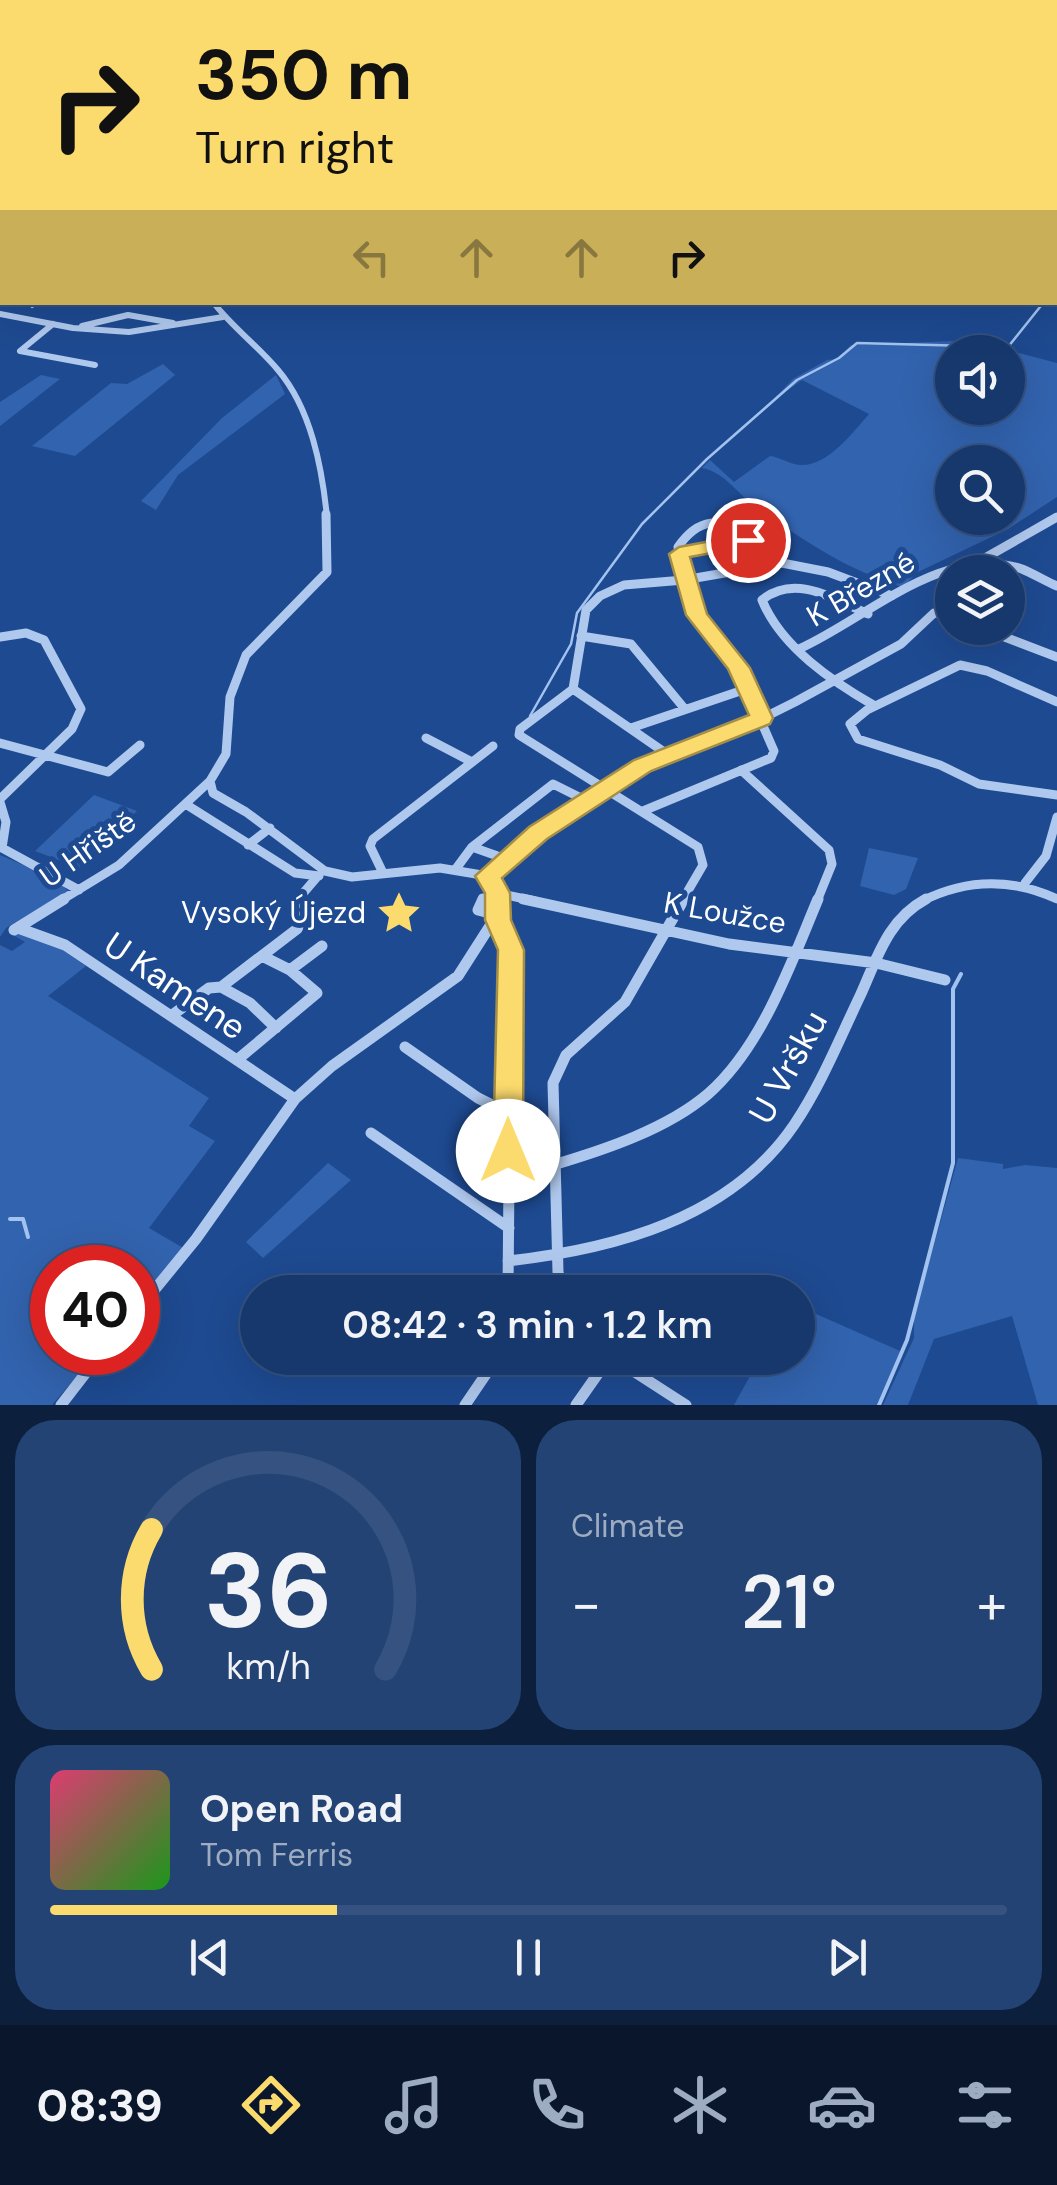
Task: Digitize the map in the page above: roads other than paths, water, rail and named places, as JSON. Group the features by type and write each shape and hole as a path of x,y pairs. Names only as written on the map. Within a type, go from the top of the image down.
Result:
{"street":[{"path":"215,305 278,371 296,398 318,470 329,558 324,577 251,648 235,678 226,754 210,781 214,793 270,828 321,874"},
{"path":"143,316 153,306"},
{"path":"0,314 53,324 146,332 172,323 223,317"},
{"path":"80,327 104,317 143,316 172,323"},
{"path":"53,324 20,351 95,365"},
{"path":"989,555 1057,517"},
{"path":"644,812 773,755 762,718 738,668 696,615 679,554 679,543 706,520 724,521 749,536 740,543 679,554"},
{"path":"560,1275 553,1164 553,1083 557,1070 577,1042 625,1002 704,865 702,855 682,835 519,735 519,730 573,689 586,610 606,592 641,582 684,580 764,564 792,564 828,572 892,596"},
{"name":"K Březné","path":"1025,571 1057,586"},
{"name":"K Březné","path":"801,648 843,631 892,596 935,574"},
{"path":"868,614 801,588 769,592 762,600 764,611 801,648 807,660 834,682 875,706"},
{"path":"488,876 506,859 606,789 667,754 731,734 834,682 901,644 935,614"},
{"path":"0,637 15,632 40,637 80,704 78,721 0,800 6,822 2,848 11,857 63,877 79,890"},
{"path":"580,636 631,644 684,708"},
{"path":"1025,645 1057,657"},
{"path":"1057,702 1019,689 983,668 964,664 950,666 906,693 875,706 850,724 858,738 990,788 1057,794"},
{"path":"631,728 749,688"},
{"path":"573,689 667,754"},
{"path":"426,738 472,762"},
{"path":"0,743 108,772 140,745"},
{"path":"383,873 370,846 374,839 493,746"},
{"path":"553,1164 626,1136 708,1094 732,1068 796,951 832,864 828,850 741,770"},
{"name":"U Hřiště","path":"16,929 131,856 210,781"},
{"path":"455,870 472,847 553,784 587,801"},
{"path":"160,1283 296,1099 332,1066 458,976 496,915 498,893 488,876 455,870 352,877 295,873 187,804"},
{"path":"1025,883 1046,856 1057,817"},
{"path":"248,845 270,828"},
{"path":"472,847 506,859"},
{"path":"171,1016 210,988 221,987 297,929 307,909 300,898 321,874"},
{"path":"876,963 890,928 913,906 960,886 1025,883 1057,899"},
{"path":"496,915 478,910 483,898 498,893"},
{"name":"K Loužce","path":"498,893 728,944 876,963 945,980"},
{"path":"496,915 511,950 508,1275"},
{"name":"U Kamene","path":"16,929 65,945 296,1099"},
{"path":"290,970 322,946"},
{"path":"238,1060 317,993 290,970 262,956"},
{"name":"U Vršku","path":"508,1262 557,1257 628,1241 672,1223 745,1177 782,1141 802,1110 876,963"},
{"path":"221,987 250,1003 276,1028"},
{"path":"404,1048 478,1098 508,1113"},
{"path":"371,1133 508,1228"},
{"path":"60,1405 84,1375"},
{"path":"465,1405 485,1375"},
{"path":"576,1405 598,1375"},
{"path":"638,1375 686,1405"}],"waterway":[{"path":"32,307 36,305"},
{"path":"530,716 571,644 577,613 642,524 707,459 797,380 839,358 857,343 1008,347 1042,305"},
{"path":"879,1405 907,1340 953,1163 953,989 961,974"},
{"path":"10,1219 23,1219 28,1237"}],"place":[{"name":"Vysoký Újezd","path":"399,913"}]}
